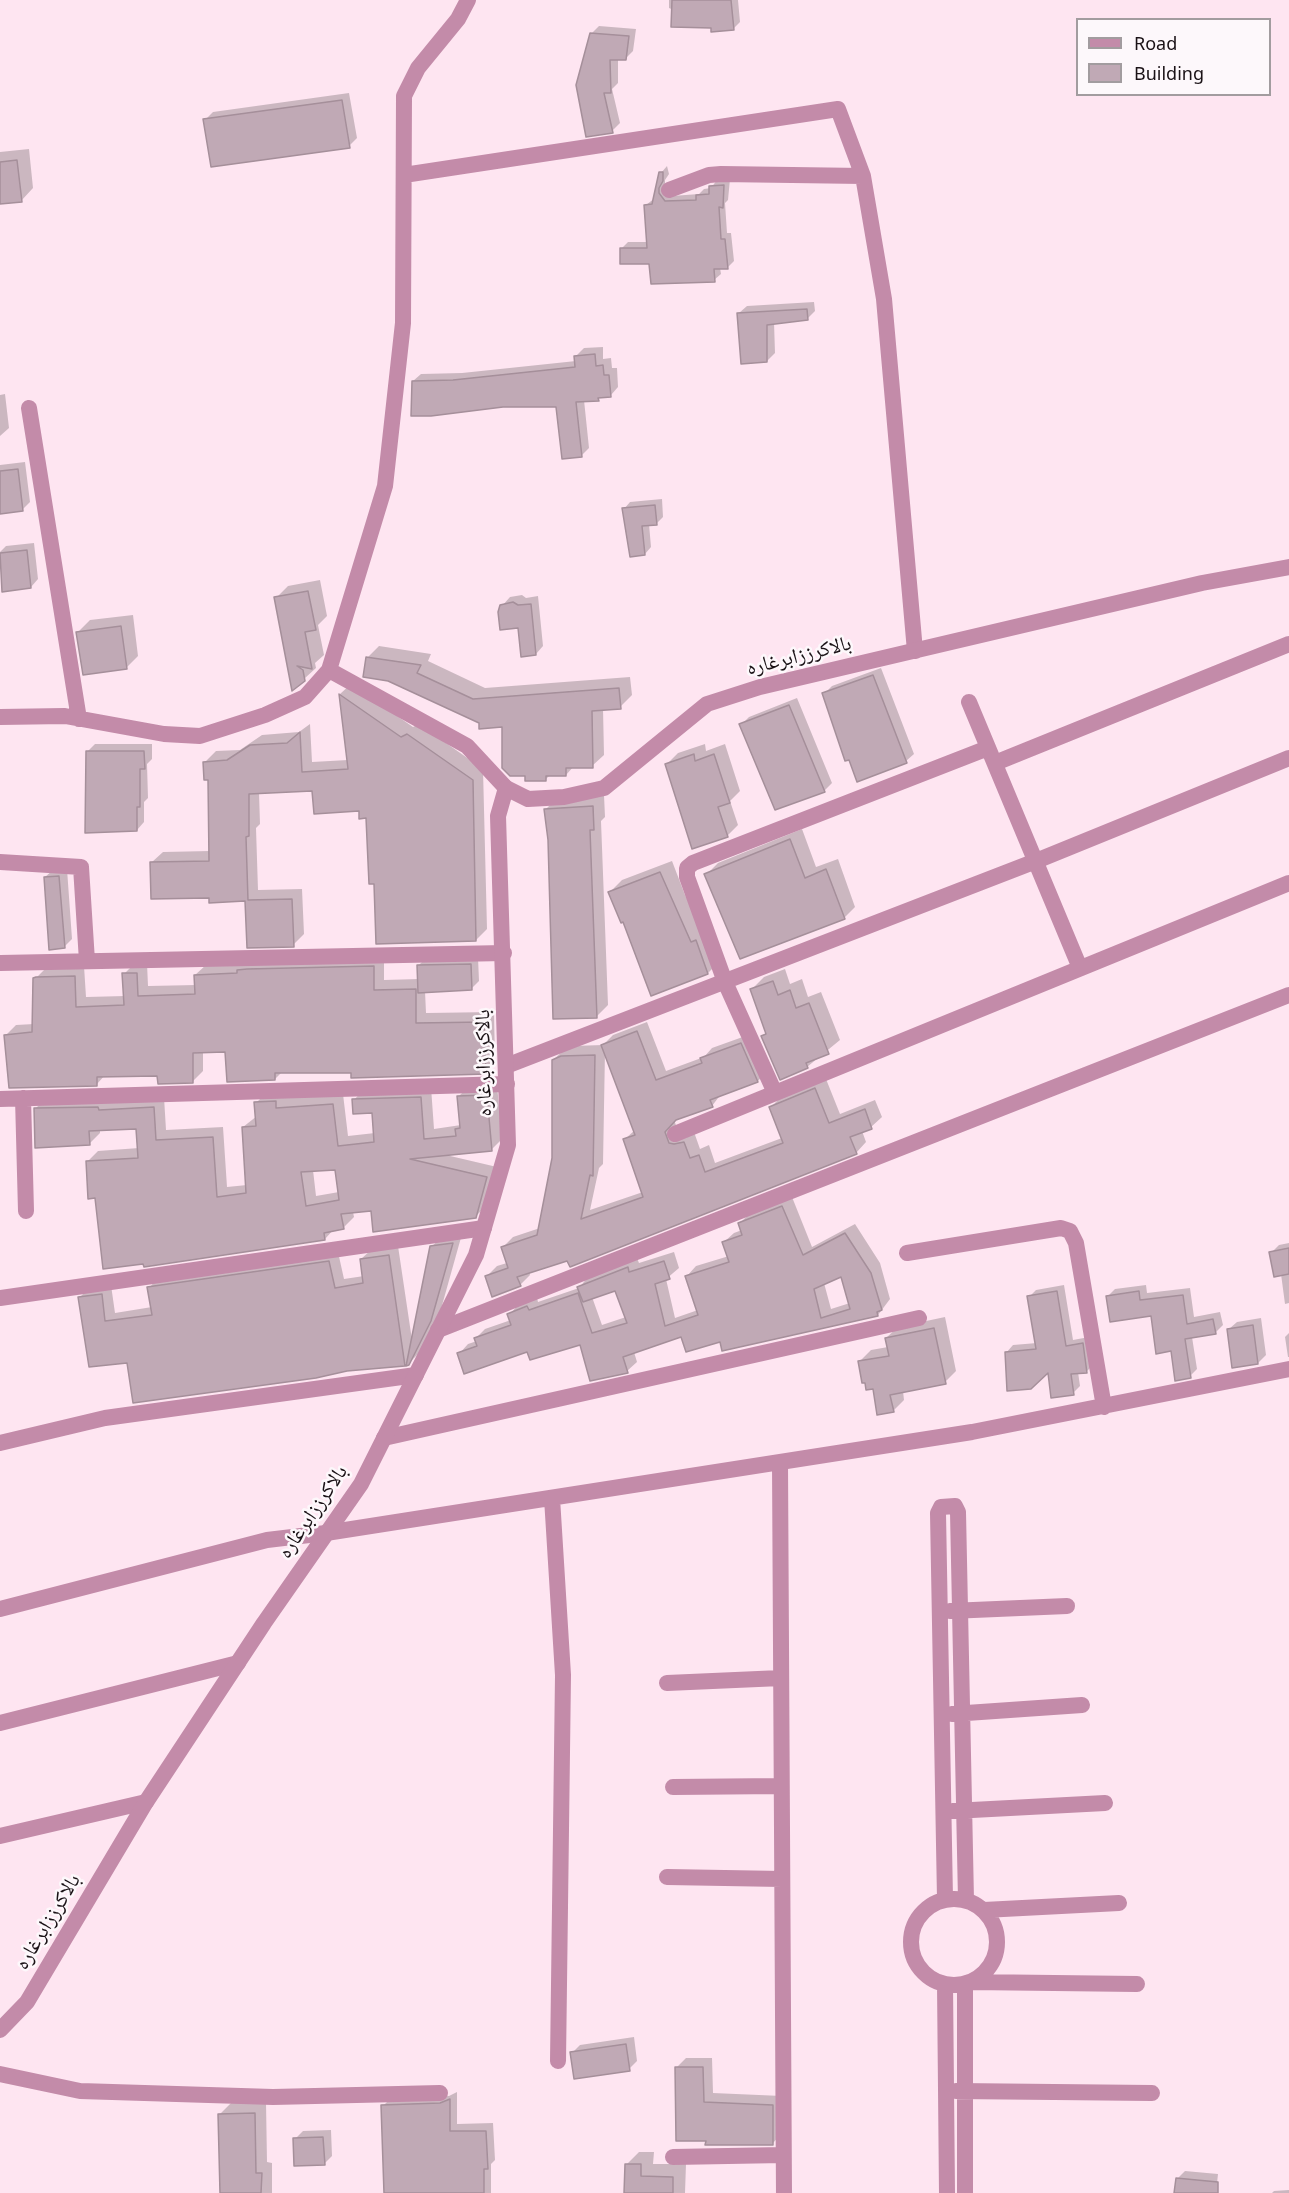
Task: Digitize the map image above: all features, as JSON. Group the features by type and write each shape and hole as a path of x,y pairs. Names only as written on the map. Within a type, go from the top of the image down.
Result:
{"street":[{"path":"0,717 65,716 164,734 200,736 265,715 305,696 329,670 385,486 403,323 404,96 418,68 458,19 468,0"},
{"path":"404,175 838,109 863,176 884,299 915,651"},
{"path":"669,190 709,175 721,174 863,176"},
{"path":"29,408 79,719"},
{"name":"بالاکرززابرغاره","path":"0,2030 27,2002 146,1802 361,1484 476,1255 508,1145 504,953 498,816 506,788 528,799 564,797 604,788 707,704 760,687 1202,583 1289,567"},
{"path":"775,1093 725,982 687,876 687,868 693,862 991,755 1289,644"},
{"path":"329,670 467,746 506,788"},
{"path":"969,702 1080,968"},
{"path":"506,1066 1036,861 1289,758"},
{"path":"0,862 81,867 87,961"},
{"path":"675,1134 1289,883"},
{"path":"0,963 504,953"},
{"path":"438,1330 1289,995"},
{"path":"0,1099 507,1084"},
{"path":"23,1098 26,1211"},
{"path":"0,1298 484,1228"},
{"path":"907,1253 1061,1228 1070,1231 1076,1243 1104,1407"},
{"path":"384,1438 919,1318"},
{"path":"0,1609 267,1540 326,1533 972,1432 1289,1369"},
{"path":"0,1443 105,1418 416,1375"},
{"path":"780,1463 783,2193"},
{"path":"552,1498 563,1675 558,2061"},
{"path":"945,1899 938,1513 941,1507 947,1504 955,1506 958,1512 966,1900"},
{"path":"939,1561 959,1560"},
{"path":"940,1611 1067,1606"},
{"path":"0,1723 238,1664"},
{"path":"667,1683 781,1678"},
{"path":"942,1715 1082,1705"},
{"path":"673,1787 782,1786"},
{"path":"0,1836 146,1802"},
{"path":"943,1811 1105,1803"},
{"path":"667,1877 782,1879"},
{"path":"968,1983 987,1969 996,1949 995,1928 984,1910 966,1900 945,1899 927,1907 915,1922 910,1941 915,1960 927,1976 945,1984 1137,1984"},
{"path":"984,1910 1119,1903"},
{"path":"965,2193 968,1983"},
{"path":"945,1984 946,2193"},
{"path":"0,2074 80,2091 273,2097 440,2093"},
{"path":"946,2091 1152,2092"},
{"path":"673,2157 783,2155"}],"building":[{"path":"672,0 731,0 734,30 711,32 711,28 671,27"},
{"path":"590,33 629,36 626,60 610,60 611,93 604,93 613,133 586,137 576,85"},
{"path":"342,100 350,148 211,167 203,119"},
{"path":"17,160 22,202 0,204 0,162"},
{"path":"659,172 663,172 663,181 659,193 665,201 696,200 696,195 709,194 709,186 724,185 723,208 719,207 721,239 725,239 728,269 714,269 715,282 651,284 649,264 620,264 620,248 647,248 644,205 652,204"},
{"path":"807,309 808,320 767,325 767,362 741,364 737,313"},
{"path":"595,354 596,366 603,365 604,375 609,375 611,397 598,398 599,401 576,402 582,457 562,459 556,407 503,407 431,416 411,416 412,381 453,380 575,367 574,356"},
{"path":"18,469 23,511 0,514 0,471"},
{"path":"655,505 657,525 642,526 645,555 630,557 622,508"},
{"path":"27,550 31,588 2,592 0,553"},
{"path":"308,591 316,630 305,632 312,669 297,666 303,670 305,681 292,691 274,597"},
{"path":"513,602 518,605 531,604 536,655 521,657 518,628 500,630 498,612 500,605"},
{"path":"121,626 127,669 83,675 76,632"},
{"path":"366,657 421,665 417,673 473,699 619,688 621,709 592,711 593,768 566,768 566,776 546,776 546,781 525,781 525,776 510,776 502,768 502,727 479,729 479,723 388,681 363,677"},
{"path":"873,675 907,763 857,782 849,760 845,761 822,693"},
{"path":"339,694 401,737 407,734 473,780 476,941 376,944 374,884 369,884 366,818 359,819 359,811 314,814 312,791 249,794 249,836 246,837 248,900 292,899 294,947 247,948 245,901 209,903 209,898 151,899 150,862 209,861 208,780 204,780 203,762 227,760 250,745 287,743 300,732 302,772 348,769"},
{"path":"789,705 825,792 775,810 739,724"},
{"path":"86,751 144,751 145,769 140,769 140,807 137,807 137,831 85,833"},
{"path":"694,754 695,761 714,754 730,803 718,807 728,837 692,849 665,764"},
{"path":"593,806 594,830 590,830 597,1018 553,1019 548,840 544,809"},
{"path":"790,839 805,878 826,869 845,919 740,959 704,874"},
{"path":"660,872 691,942 696,940 708,974 651,996 623,922 621,923 608,892"},
{"path":"59,876 65,948 49,950 44,877"},
{"path":"471,964 472,990 418,993 417,965"},
{"path":"374,966 374,990 416,989 416,1023 484,1022 486,1074 351,1078 351,1073 275,1073 275,1080 227,1082 225,1052 193,1053 193,1083 158,1084 157,1076 97,1077 97,1086 9,1088 4,1035 32,1032 33,978 75,976 76,1007 124,1005 122,973 137,973 138,996 195,994 194,975 237,973 237,970 247,969"},
{"path":"773,981 778,995 790,990 796,1008 809,1003 829,1054 806,1063 808,1068 780,1080 761,1036 766,1034 750,989"},
{"path":"637,1031 656,1080 702,1063 700,1058 741,1043 758,1082 710,1100 713,1107 676,1120 665,1132 669,1143 684,1142 690,1158 699,1155 705,1172 783,1143 769,1107 815,1088 829,1123 865,1109 872,1129 850,1137 857,1154 570,1267 567,1261 517,1277 521,1286 492,1297 485,1276 508,1268 501,1247 537,1235 552,1158 552,1060 561,1056 595,1055 593,1176 590,1175 581,1219 643,1197 623,1139 635,1135 601,1045"},
{"path":"487,1095 492,1151 410,1159 487,1177 476,1218 373,1232 371,1211 341,1214 344,1229 324,1233 325,1240 144,1267 143,1264 103,1269 95,1198 88,1199 86,1161 138,1158 136,1129 89,1131 90,1145 35,1148 34,1108 98,1107 99,1110 154,1107 156,1140 213,1137 217,1197 246,1193 242,1127 256,1126 254,1102 276,1101 276,1108 333,1104 338,1146 374,1142 372,1113 353,1114 352,1099 421,1097 424,1139 456,1136 455,1129 460,1128 457,1096","holes":["335,1170 339,1200 306,1206 301,1172"]},
{"path":"782,1206 803,1255 845,1233 871,1273 882,1310 877,1312 878,1316 722,1351 720,1342 686,1352 681,1337 623,1357 628,1373 590,1381 580,1345 530,1360 527,1352 464,1374 457,1353 477,1346 474,1338 511,1325 507,1314 527,1306 529,1310 578,1293 592,1333 627,1323 615,1291 583,1302 577,1287 628,1267 629,1272 664,1261 670,1279 655,1284 665,1326 698,1315 685,1276 729,1262 722,1242 742,1235 738,1223","holes":["841,1277 850,1309 821,1318 814,1289"]},
{"path":"453,1243 431,1321 409,1365 406,1366 430,1246"},
{"path":"1289,1248 1289,1274 1274,1277 1269,1252"},
{"path":"389,1255 405,1366 347,1371 316,1378 133,1403 127,1363 89,1367 78,1297 102,1294 105,1321 152,1315 147,1287 329,1261 335,1288 363,1283 360,1259"},
{"path":"1057,1291 1066,1346 1083,1343 1087,1373 1071,1374 1074,1395 1051,1398 1048,1373 1031,1389 1007,1391 1005,1352 1036,1349 1027,1296"},
{"path":"1139,1291 1140,1300 1183,1295 1187,1324 1213,1319 1216,1334 1185,1339 1191,1378 1175,1381 1171,1351 1156,1354 1151,1316 1110,1322 1106,1296"},
{"path":"1253,1325 1258,1364 1232,1368 1227,1329"},
{"path":"934,1328 946,1384 890,1395 894,1412 877,1415 873,1389 866,1390 865,1383 862,1383 858,1361 889,1356 885,1338"},
{"path":"626,2044 630,2071 574,2079 570,2052"},
{"path":"675,2067 703,2067 704,2102 773,2105 773,2145 705,2145 706,2141 676,2141"},
{"path":"450,2099 450,2131 486,2131 488,2169 484,2169 484,2193 384,2193 381,2105 440,2103"},
{"path":"255,2113 256,2173 262,2173 261,2193 220,2193 218,2114"},
{"path":"323,2137 325,2165 294,2166 293,2138"},
{"path":"625,2164 641,2164 641,2176 673,2177 673,2193 624,2193"},
{"path":"1176,2178 1218,2182 1218,2193 1174,2193"}]}
